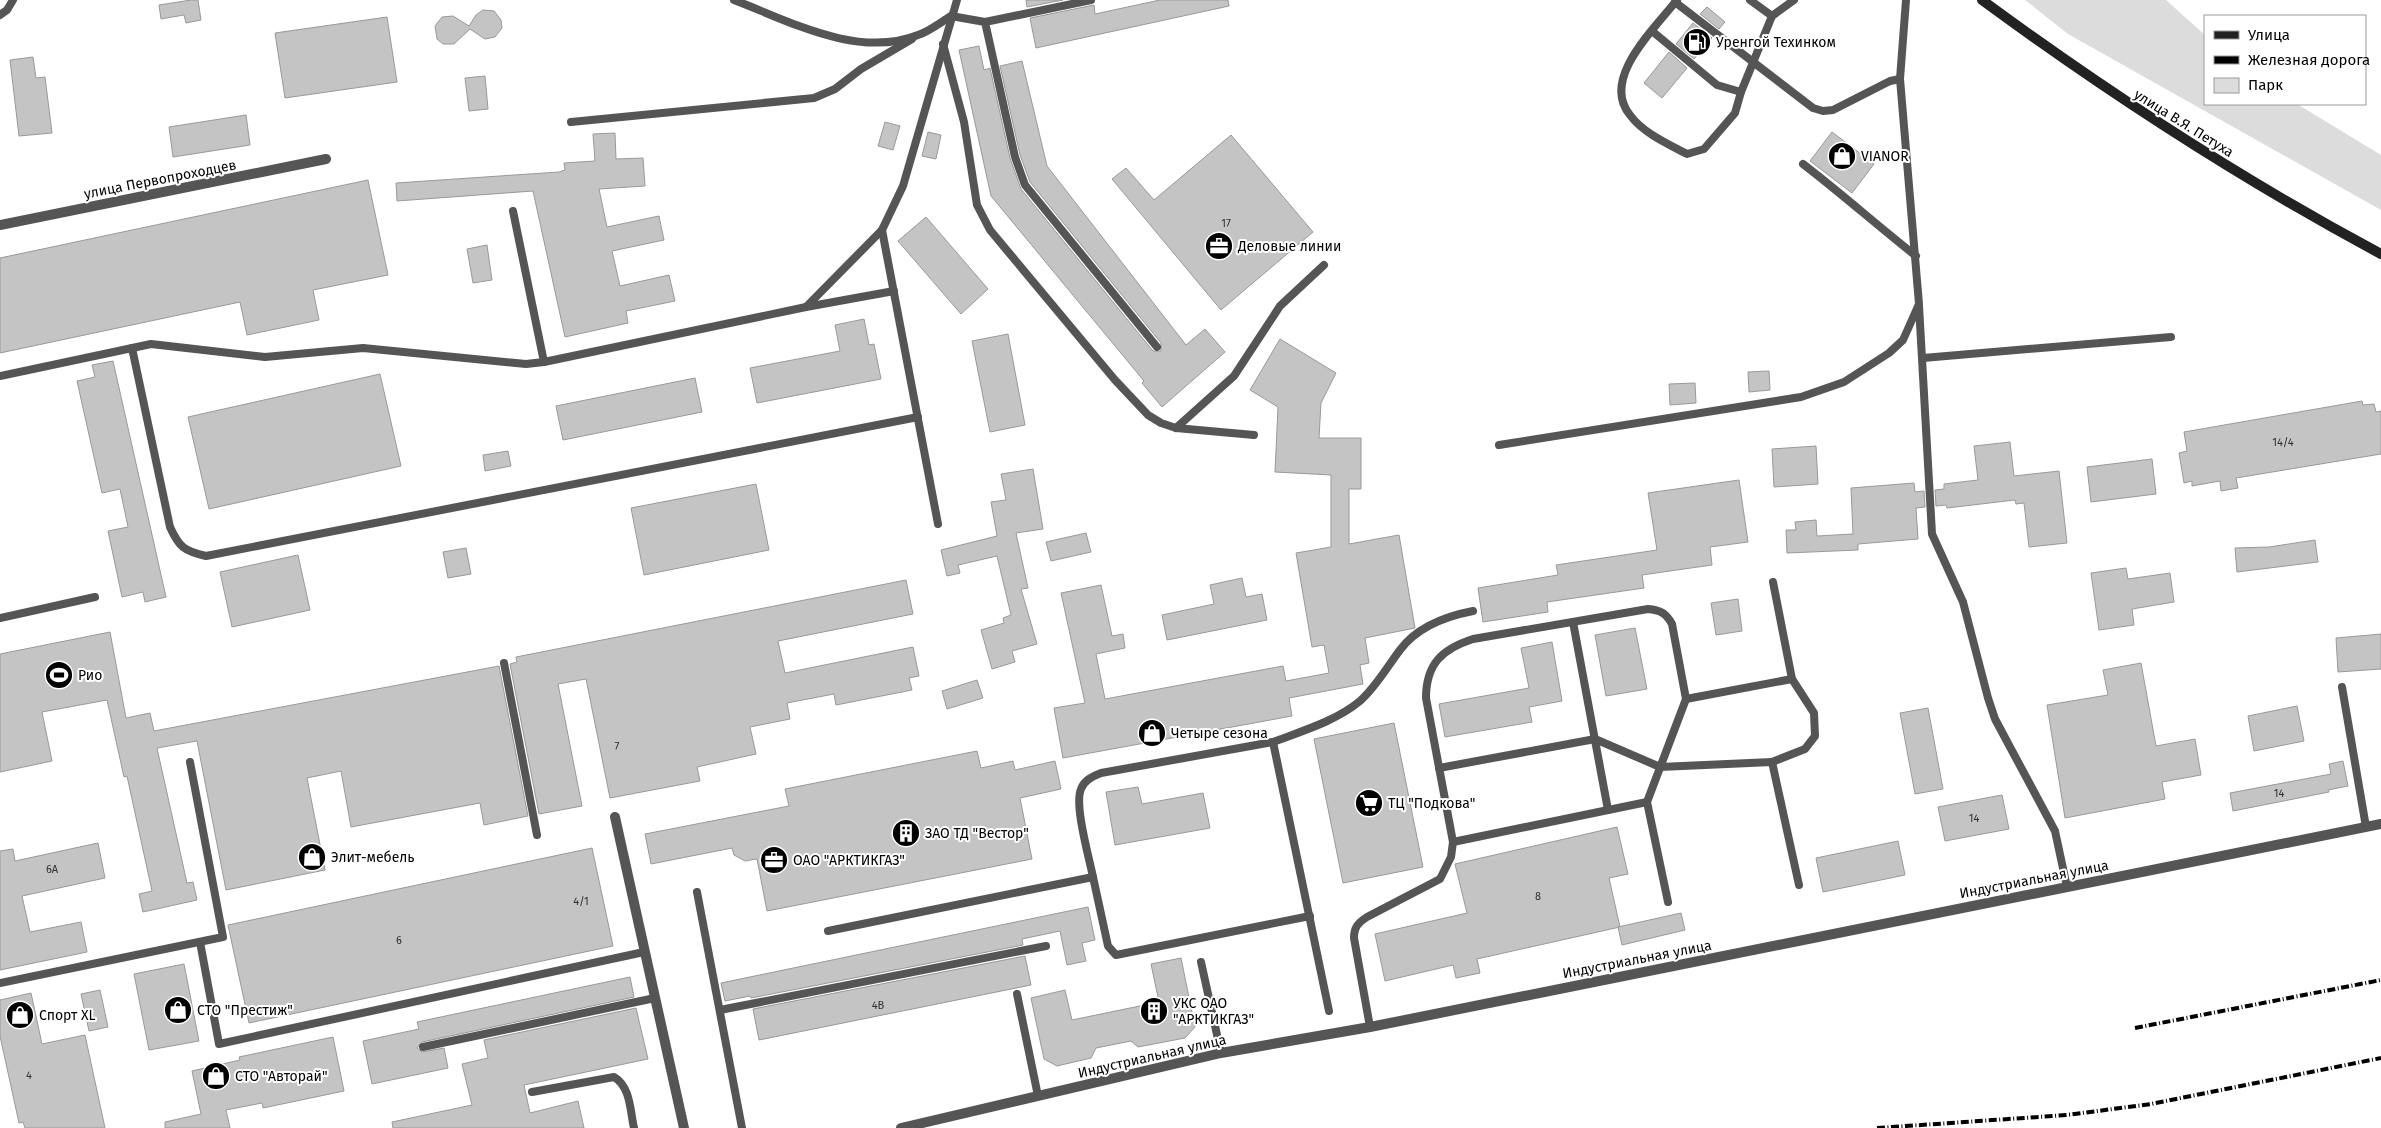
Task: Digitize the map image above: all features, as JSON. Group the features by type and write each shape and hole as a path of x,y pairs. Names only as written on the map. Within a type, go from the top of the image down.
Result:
{"street":[{"name":"улица В.Я. Петуха","path":"1982,0 2116,95 2202,151 2308,215 2381,254"},
{"name":"улица Первопроходцев","path":"0,226 326,159"},
{"path":"615,817 684,1128"},
{"name":"Индустриальная улица","path":"901,1128 1221,1054 1370,1027 2381,824"}],"lane":[{"path":"0,15 7,10 13,0"},
{"path":"734,0 831,37 880,41 918,35"},
{"path":"806,307 882,230 903,186 957,0"},
{"path":"571,122 814,98 835,89 861,69 952,16 985,22 1091,0"},
{"path":"1750,0 1772,16"},
{"path":"1794,0 1772,16 1753,60 1735,113 1704,149 1687,154 1660,139 1630,116 1621,100 1620,82 1632,56 1676,1 1753,60 1813,108 1823,111 1844,105 1890,81 1900,80"},
{"path":"1906,0 1900,80 1916,256 1932,534 1963,602 1995,720 2055,831 2067,887"},
{"path":"985,22 1015,156 1025,185 1156,347"},
{"path":"1652,31 1717,84 1741,92"},
{"path":"943,44 964,122 976,194 982,216 1115,380 1148,415 1161,423 1176,428 1254,435"},
{"path":"1803,164 1916,256"},
{"path":"512,211 544,362"},
{"path":"882,230 938,524"},
{"path":"1176,428 1234,376 1280,306 1324,265"},
{"path":"0,376 151,344 265,357 363,348 526,364 544,362 894,290"},
{"path":"1499,445 1801,397 1825,390 1844,382 1889,353 1902,340 1919,304"},
{"path":"1923,358 2171,337"},
{"path":"132,348 170,527 178,544 191,552 206,556 918,417"},
{"path":"1439,768 1595,739 1660,767 1772,762 1805,750 1815,736 1814,713 1792,679 1773,582"},
{"path":"0,618 95,597"},
{"path":"1370,1027 1354,929 1359,922 1367,917 1440,879 1452,857 1453,842 1426,698 1426,683 1431,669 1443,653 1458,644 1473,639 1648,610 1659,610 1668,616 1672,624 1686,699 1647,802 1668,902"},
{"path":"1310,916 1116,954 1108,946 1093,877 1078,803 1081,787 1086,781 1101,772 1273,742 1344,711 1360,701 1374,687 1402,647 1412,638 1442,619 1473,611"},
{"path":"1573,622 1608,810"},
{"path":"504,663 537,835"},
{"path":"1686,699 1792,679"},
{"path":"2342,687 2366,827"},
{"path":"1273,742 1329,1011"},
{"path":"0,983 223,938 190,762"},
{"path":"1772,762 1799,885"},
{"path":"1453,842 1647,802"},
{"path":"828,931 1093,877"},
{"path":"697,892 742,1128"},
{"path":"200,942 219,1044 644,952"},
{"path":"720,1010 1046,946"},
{"path":"1201,962 1221,1054"},
{"path":"1017,994 1038,1096"},
{"path":"423,1047 655,998"},
{"path":"532,1092 614,1078 621,1081 626,1089 634,1128"}],"green space":[{"path":"2025,0 2166,0 2204,34 2204,105 2299,105 2381,155 2381,210 2068,34"}],"building":[{"path":"198,0 201,20 186,23 184,15 161,19 159,5"},
{"path":"1026,0 1063,0 1027,7"},
{"path":"1160,0 1228,0 1229,6 1036,48 1030,18 1094,5 1095,14"},
{"path":"1707,7 1725,22 1719,29 1700,14"},
{"path":"483,10 494,11 501,20 502,28 495,37 485,39 470,29 454,44 443,44 437,39 435,26 442,17 453,16 469,26 476,15"},
{"path":"387,17 397,82 285,98 275,33"},
{"path":"1693,23 1712,38 1694,59 1676,44"},
{"path":"979,46 984,70 990,68 1010,158 1021,189 1153,351 1161,351 1161,343 1030,182 1020,155 1000,66 1022,61 1047,166 1186,345 1205,329 1225,352 1162,407 1142,383 1144,381 991,196 959,50"},
{"path":"1669,52 1687,68 1662,98 1644,83"},
{"path":"33,57 36,78 45,77 52,133 19,136 10,60"},
{"path":"485,76 488,109 469,111 465,78"},
{"path":"246,115 250,145 173,157 169,127"},
{"path":"885,122 900,126 893,150 878,146"},
{"path":"928,132 941,135 936,159 922,156"},
{"path":"1832,132 1874,164 1852,193 1810,161"},
{"path":"615,133 616,159 643,158 645,186 599,189 607,227 659,216 664,240 612,251 620,286 669,275 675,301 626,311 628,323 565,337 533,191 397,201 396,183 559,172 565,170 564,163 595,161 593,134"},
{"path":"1231,135 1313,232 1221,310 1112,179 1126,168 1154,200"},
{"path":"368,180 388,275 313,290 319,320 247,335 240,302 0,353 0,258"},
{"path":"926,217 988,289 961,314 898,241"},
{"path":"487,245 492,280 473,283 467,249"},
{"path":"864,319 869,345 874,344 881,379 757,403 750,368 840,351 835,325"},
{"path":"1008,334 1025,425 990,432 972,341"},
{"path":"1280,339 1336,373 1321,403 1319,438 1361,438 1361,489 1349,489 1349,544 1399,535 1415,628 1365,638 1369,663 1360,665 1363,684 1289,698 1292,716 1063,758 1054,708 1085,703 1061,593 1101,585 1112,636 1123,634 1125,648 1096,654 1105,699 1283,666 1286,681 1329,673 1324,645 1312,647 1296,553 1331,547 1331,475 1275,472 1278,407 1250,390"},
{"path":"113,361 166,597 145,602 143,592 122,597 108,531 128,527 120,489 102,493 77,381 95,377 92,365"},
{"path":"1769,371 1770,390 1749,392 1748,372"},
{"path":"380,374 401,466 209,509 188,417"},
{"path":"695,378 702,412 563,440 556,406"},
{"path":"1695,383 1696,403 1670,405 1669,384"},
{"path":"2362,401 2363,405 2374,404 2376,412 2381,411 2381,454 2236,478 2238,488 2221,491 2220,481 2192,486 2192,481 2184,483 2179,453 2187,451 2184,432"},
{"path":"2010,442 2014,476 2059,471 2067,543 2029,547 2024,503 2016,504 2015,500 1947,508 1946,505 1936,506 1935,490 1944,489 1944,484 1978,480 1974,446"},
{"path":"1816,446 1818,484 1774,487 1772,449"},
{"path":"508,451 511,466 485,471 483,455"},
{"path":"2152,459 2156,494 2091,502 2087,467"},
{"path":"1033,469 1043,529 1016,533 1028,588 1021,589 1037,644 1012,651 1015,662 992,669 981,630 1004,623 1003,618 1011,615 997,556 958,565 960,573 947,576 941,550 997,536 991,502 1006,500 1001,474"},
{"path":"1739,480 1748,542 1710,547 1712,565 1642,575 1644,588 1547,602 1548,612 1483,622 1478,588 1558,575 1556,565 1657,550 1648,493"},
{"path":"1914,483 1915,492 1924,491 1925,507 1916,508 1918,539 1858,544 1858,550 1787,553 1786,530 1796,530 1795,522 1816,520 1817,536 1853,534 1851,488"},
{"path":"756,484 769,550 644,575 631,508"},
{"path":"1086,533 1091,552 1051,561 1046,542"},
{"path":"2315,540 2318,562 2237,572 2235,548 2269,547"},
{"path":"466,548 471,574 448,578 443,552"},
{"path":"298,555 310,610 232,627 220,572"},
{"path":"2126,568 2128,579 2170,573 2174,602 2132,609 2134,625 2099,630 2091,573"},
{"path":"1242,578 1246,597 1262,594 1267,620 1167,640 1162,615 1214,604 1210,585"},
{"path":"906,580 913,614 778,641 785,673 913,647 919,676 909,678 912,690 836,705 834,694 787,703 790,719 750,727 756,754 697,767 700,781 610,798 586,679 558,684 582,806 539,814 510,664 517,662 516,657"},
{"path":"1738,599 1742,631 1716,635 1711,603"},
{"path":"1635,628 1647,689 1606,696 1595,635"},
{"path":"110,632 126,718 150,713 154,731 499,666 528,816 484,825 480,803 351,827 341,771 307,778 325,870 226,890 197,741 157,748 187,883 193,882 197,900 143,912 139,894 152,891 127,776 124,777 107,700 42,712 52,761 0,772 0,654"},
{"path":"2381,634 2381,669 2338,672 2336,638"},
{"path":"1552,642 1562,701 1529,707 1532,722 1445,737 1439,704 1529,688 1521,648"},
{"path":"2141,663 2156,746 2195,739 2201,775 2162,782 2165,799 2065,818 2047,705 2108,695 2103,670"},
{"path":"977,680 983,698 947,709 942,691"},
{"path":"2297,706 2304,741 2254,751 2248,716"},
{"path":"1928,708 1943,789 1915,794 1900,713"},
{"name":"ТЦ \"Подкова\"","path":"1394,723 1423,867 1343,883 1314,739"},
{"name":"ЗАО ТД \"Вестор\"","path":"977,751 981,768 1013,761 1015,770 1055,761 1061,789 1020,798 1032,859 767,911 757,859 745,861 734,855 732,848 651,864 645,834 789,806 785,789"},
{"path":"2343,761 2348,786 2328,790 2329,792 2233,811 2230,793 2331,774 2329,764"},
{"path":"1138,787 1142,804 1203,793 1210,828 1115,845 1106,792"},
{"path":"2002,795 2009,829 1945,841 1938,807"},
{"path":"1617,827 1628,874 1609,878 1620,927 1477,959 1480,973 1456,978 1453,965 1385,981 1375,934 1467,913 1455,864"},
{"path":"1898,841 1905,875 1823,892 1816,858"},
{"path":"98,843 105,878 22,896 30,932 81,922 87,952 0,970 0,851 13,849 15,861"},
{"path":"592,848 613,946 249,1023 228,925"},
{"path":"1088,907 1095,940 1082,943 1086,961 1067,965 1060,931 1022,939 1023,945 751,998 750,996 725,1001 721,983"},
{"path":"1681,913 1685,930 1622,945 1618,927"},
{"path":"1025,956 1031,985 759,1040 753,1009"},
{"name":"УКС ОАО \"АРКТИКГАЗ\"","path":"1181,958 1195,1027 1185,1038 1138,1047 1131,1041 1096,1048 1091,1058 1057,1066 1044,1059 1031,998 1065,990 1072,1020 1159,1002 1151,964"},
{"path":"184,964 199,1041 149,1050 134,974"},
{"path":"630,977 634,997 422,1042 417,1048 422,1052 444,1048 448,1068 372,1084 363,1041 419,1029 417,1022"},
{"path":"100,990 108,1027 89,1031 81,994"},
{"path":"31,993 42,1044 85,1035 105,1128 25,1128 23,1122 19,1123 0,1036 0,1000"},
{"path":"636,1008 648,1059 524,1085 530,1113 578,1101 584,1128 393,1128 392,1122 472,1105 462,1064 488,1058 484,1040"},
{"path":"333,1037 344,1091 263,1108 262,1103 226,1110 230,1128 165,1128 165,1122 201,1114 192,1071 240,1060 239,1057"}],"railway":[{"path":"2135,1028 2381,980"},
{"path":"1877,1128 2067,1115 2151,1104 2381,1058"}],"place":[{"name":"Уренгой Техинком","path":"1697,42"},
{"name":"VIANOR","path":"1842,156"},
{"name":"Деловые линии","path":"1219,246"},
{"name":"Рио","path":"59,675"},
{"name":"Четыре сезона","path":"1152,733"},
{"name":"ТЦ \"Подкова\"","path":"1369,803"},
{"name":"ЗАО ТД \"Вестор\"","path":"906,833"},
{"name":"Элит-мебель","path":"312,857"},
{"name":"ОАО \"АРКТИКГАЗ\"","path":"774,860"},
{"name":"СТО \"Престиж\"","path":"178,1010"},
{"name":"УКС ОАО \"АРКТИКГАЗ\"","path":"1154,1011"},
{"name":"Спорт XL","path":"20,1015"},
{"name":"СТО \"Авторай\"","path":"216,1076"}]}
